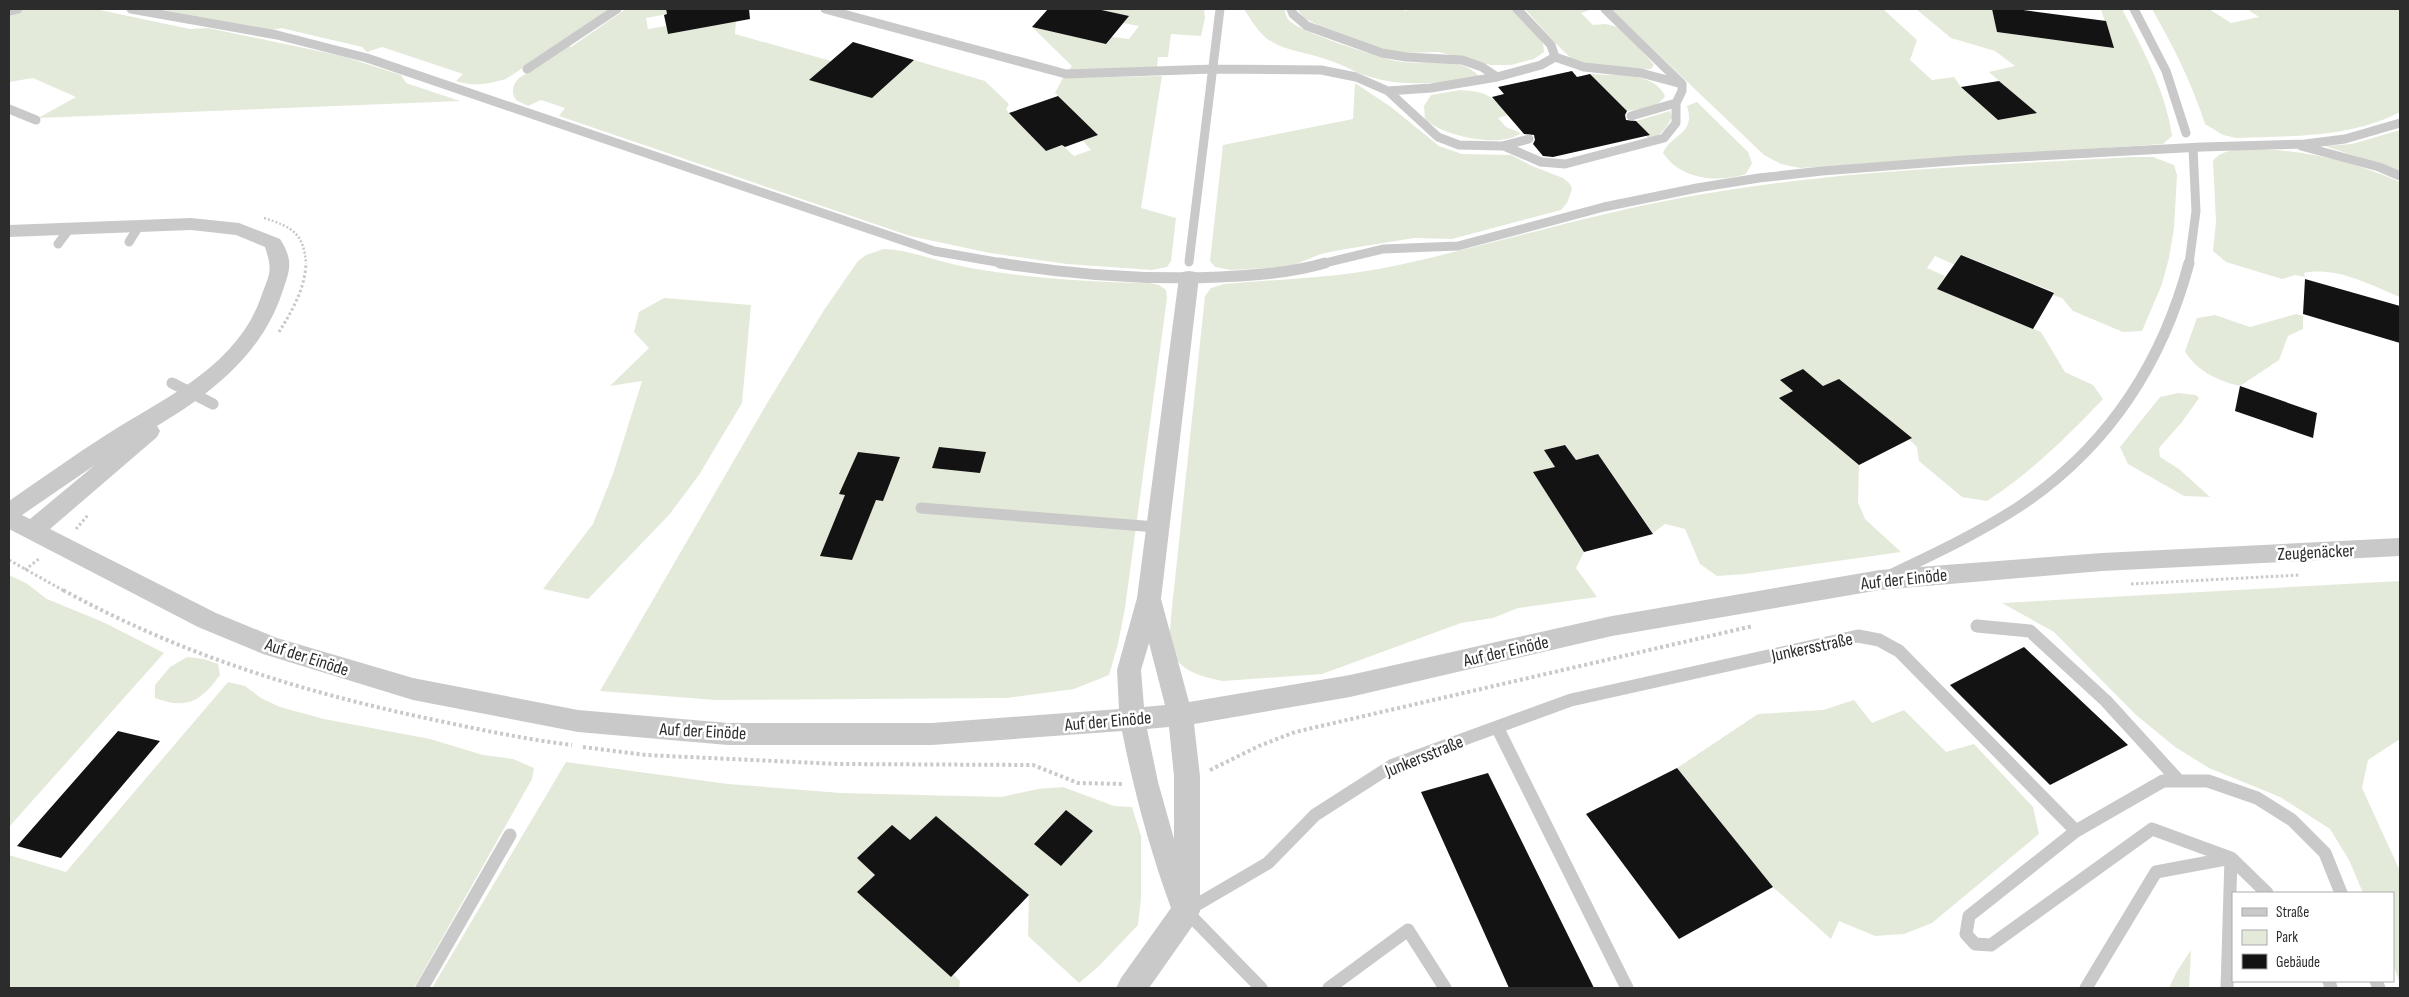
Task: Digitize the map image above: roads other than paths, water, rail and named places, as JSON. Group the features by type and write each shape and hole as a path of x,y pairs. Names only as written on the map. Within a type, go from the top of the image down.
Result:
{"street":[{"path":"9,231 70,228 134,234 191,224 239,229 273,243 281,267 265,315 236,356 170,408 115,440 9,512"},
{"path":"1186,911 1163,848 1145,782 1132,719 1129,670 1149,598 1156,528 1189,270"},
{"path":"32,531 130,448 170,408"},
{"name":"Auf der Einöde","path":"9,519 207,620 272,647 413,689 490,705 578,721 728,734 932,734 1180,715 1350,686 1612,626 1880,580 2102,562 2232,557"},
{"name":"Zeugenäcker","path":"2232,557 2400,548"},
{"path":"1149,598 1180,715 1187,776 1186,911"},
{"name":"Junkersstraße","path":"1131,988 1186,911"}],"lane":[{"path":"9,11 18,9"},
{"path":"131,9 277,36 367,58 934,251 1060,271 1189,270 1284,272 1309,268 1359,253 1398,247 1458,246 1599,208 1780,175 1874,166 2293,144 2367,135 2400,123"},
{"path":"527,69 618,9"},
{"path":"825,9 1066,74 1214,69 1320,70 1356,77 1388,91 1438,137 1459,145 1502,146 1516,149 1545,164 1555,166 1664,138 1674,127 1679,117 1676,103 1682,91 1682,84 1606,9"},
{"path":"1189,270 1220,9"},
{"path":"1291,9 1292,14 1307,26 1382,53 1406,57 1456,59 1482,67 1497,77"},
{"path":"1517,9 1552,45 1555,57 1568,64 1609,72 1635,72 1682,84"},
{"path":"2134,9 2166,71 2186,133"},
{"path":"1388,91 1431,88 1497,77 1541,65 1555,57"},
{"path":"1631,116 1676,103"},
{"path":"9,109 36,120"},
{"path":"1502,146 1529,139"},
{"path":"2293,144 2379,167 2400,176"},
{"path":"1880,580 1974,534 2022,504 2074,460 2099,435 2129,400 2154,362 2171,324 2191,256 2195,221 2193,148"},
{"path":"58,244 70,228"},
{"path":"172,383 213,404"},
{"path":"921,508 1156,528"},
{"path":"1978,626 2030,632 2106,701 2179,781"},
{"name":"Junkersstraße","path":"1186,911 1268,862 1315,815 1393,765 1571,700 1858,636 1879,640 1899,651 2076,831"},
{"path":"1496,728 1627,988"},
{"path":"2267,892 2231,858 2152,829 1991,945 1975,944 1966,934 1969,916 2076,831 2163,781 2208,781 2257,798 2292,820 2325,853 2341,892"},
{"path":"422,988 510,835"},
{"path":"2086,988 2156,872 2231,858"},
{"path":"2227,988 2231,858"},
{"path":"1186,911 1261,988"},
{"path":"1329,988 1408,930 1446,988"}]}
